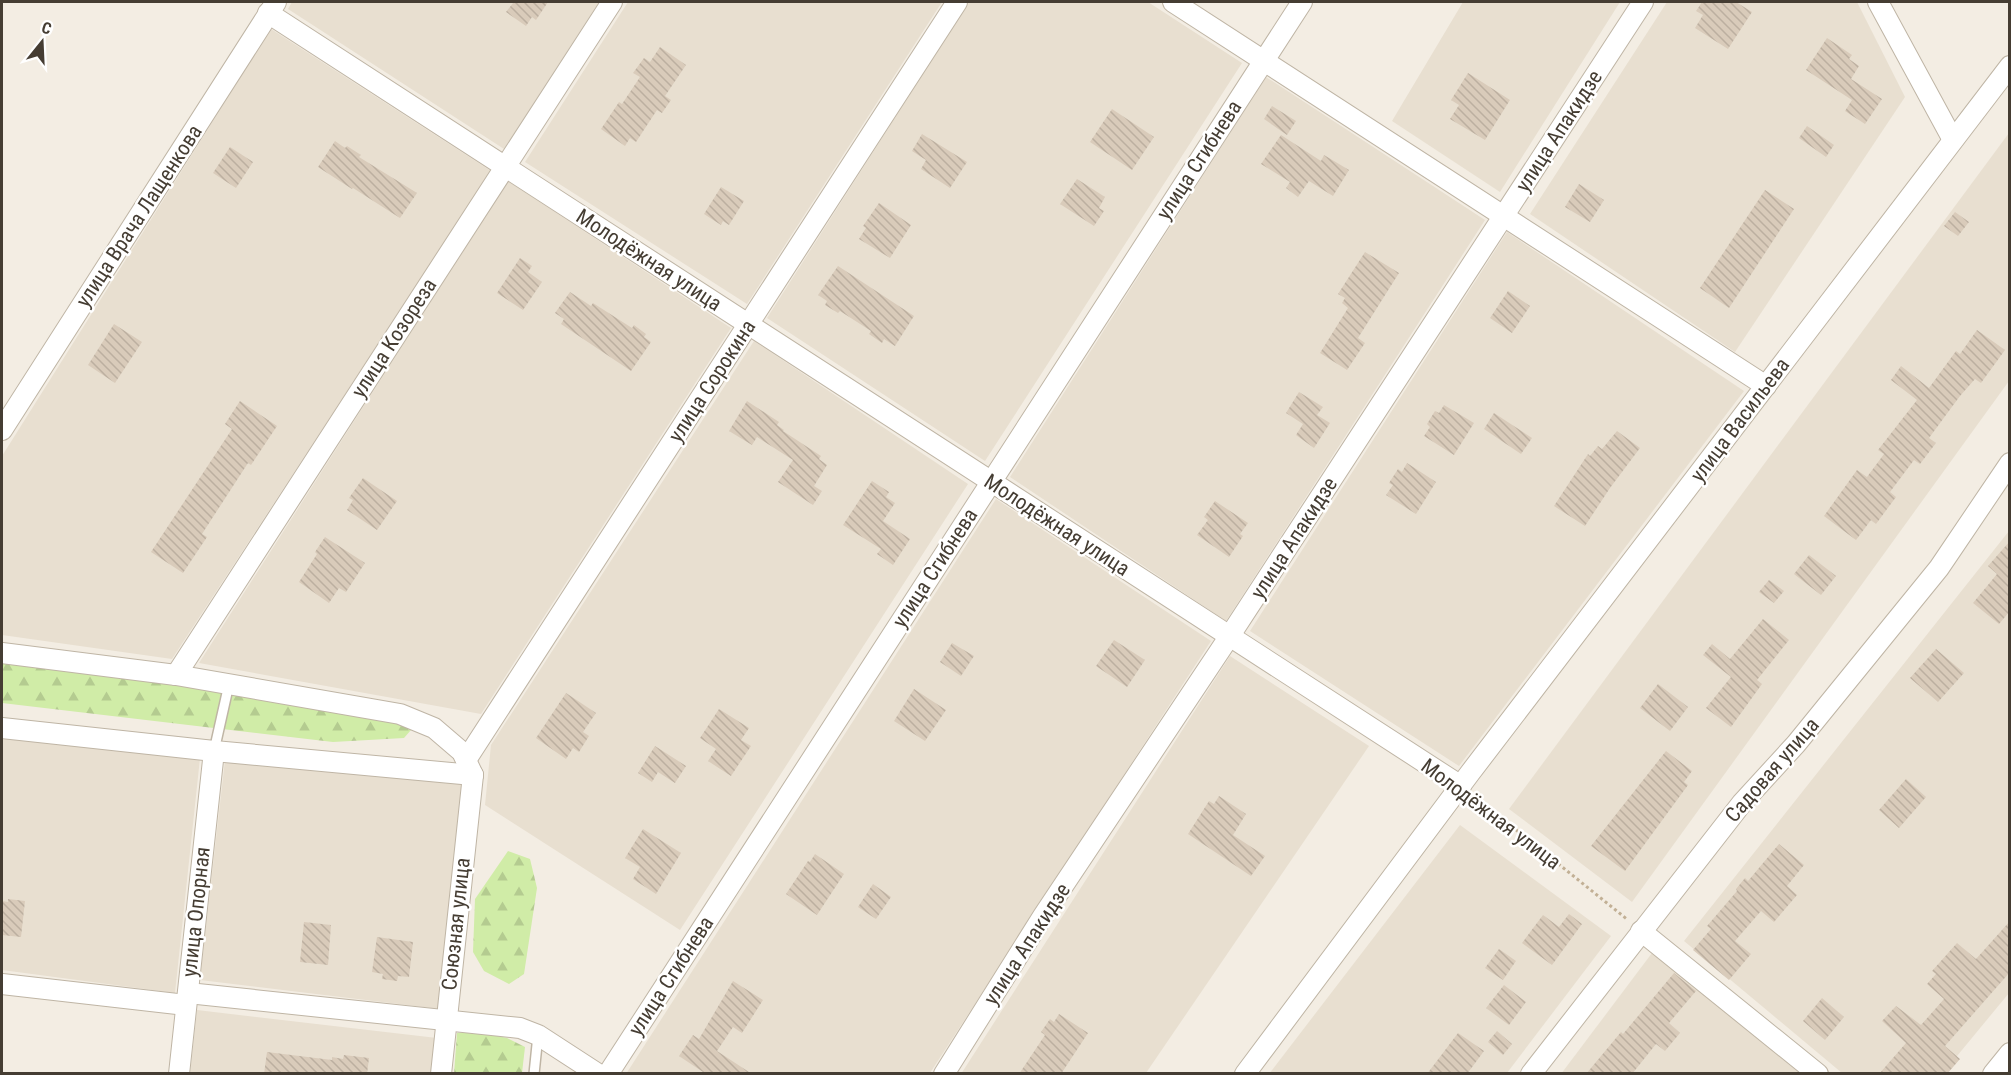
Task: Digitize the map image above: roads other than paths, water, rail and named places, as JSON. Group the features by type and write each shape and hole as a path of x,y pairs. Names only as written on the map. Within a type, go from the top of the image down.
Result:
{"street":[{"name":"улица Козореза","path":"176,675 612,2"},
{"name":"улица Сорокина","path":"469,767 748,325 957,2"},
{"path":"1173,2 1766,386"},
{"name":"улица Сгибнева","path":"608,1074 1302,2"},
{"name":"улица Апакидзе","path":"944,1074 1043,916 1229,637 1643,2"},
{"path":"1878,2 1953,140"},
{"name":"Молодёжная улица","path":"272,7 505,167 1229,637 1465,780"},
{"name":"улица Врача Лащенкова","path":"2,430 272,7"},
{"name":"улица Васильева","path":"1245,1074 1465,780 2010,66"},
{"name":"Садовая улица","path":"1531,1074 1742,803 1796,744 1939,568 2010,464"},
{"path":"2,653 176,675 400,714 434,728 462,752 469,767 214,751 2,728"},
{"name":"улица Опорная","path":"179,1074 214,751"},
{"name":"Союзная улица","path":"441,1074 469,767"},
{"path":"1641,931 1818,1074"},
{"path":"2,984 520,1028 538,1035 598,1074"},
{"path":"1993,1074 2010,1053"}],"lane":[{"path":"214,751 230,684"},
{"path":"534,1074 538,1035"}]}
